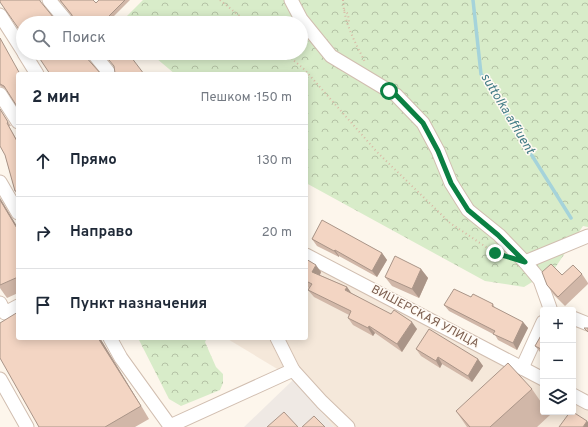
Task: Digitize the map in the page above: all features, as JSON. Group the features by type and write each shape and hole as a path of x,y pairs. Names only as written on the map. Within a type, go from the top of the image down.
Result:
{"street":[{"path":"49,0 62,16"},
{"path":"291,0 299,16"},
{"path":"0,15 16,40"},
{"path":"308,29 331,56 396,95 423,123 438,151 451,183 468,210 498,235 525,262 540,280 550,307"},
{"path":"29,60 36,72"},
{"path":"99,60 108,72"},
{"path":"0,94 16,119"},
{"path":"0,182 16,210"},
{"path":"525,262 588,236"},
{"name":"ВИШЕРСКАЯ УЛИЦА","path":"308,256 540,377"},
{"path":"2,311 16,307"},
{"path":"576,319 588,324"},
{"path":"522,368 540,329"},
{"path":"111,340 121,358 169,426 293,370"},
{"path":"278,340 293,370 322,402 348,427"},
{"path":"0,379 27,427"},
{"path":"576,397 588,403"}],"path":[{"path":"220,0 239,16"},
{"path":"344,0 344,10 347,24 368,68"},
{"path":"293,60 307,72"},
{"path":"308,73 377,152 450,223 495,253 502,255"}],"shaded area":[{"path":"308,259 540,382 540,415 576,415 576,402 588,408 588,427 334,427 294,379 229,340 308,340"},
{"path":"294,379 334,427 244,427"}],"green space":[{"path":"143,0 588,0 588,227 583,226 555,268 524,287 485,281 308,184 308,72 173,72 158,60 308,60 308,16 127,16"},
{"path":"139,340 206,340 205,342 216,367 223,374 223,383 220,390 181,406 169,399"}],"building":[{"path":"0,0 40,0 52,16 16,16 16,25"},
{"path":"60,0 93,0 96,3 99,0 125,0 109,16 72,15"},
{"path":"0,38 19,72 16,72 16,105 4,86 0,84"},
{"path":"41,60 88,60 99,72 49,72"},
{"path":"109,60 133,60 142,72 115,72 114,66"},
{"path":"0,109 16,139 16,191 5,155 0,146"},
{"path":"0,200 16,227 16,278 0,285"},
{"path":"322,220 382,253 372,271 312,239"},
{"path":"395,256 421,269 412,289 385,277"},
{"path":"308,260 316,265 312,272 347,287 345,290 391,314 394,310 412,322 397,344 369,326 368,328 348,318 351,311 308,290 312,284 308,282"},
{"path":"551,264 562,275 573,265 582,274 558,297 547,285 542,272"},
{"path":"454,289 471,297 473,294 523,322 513,343 493,334 495,331 444,305"},
{"path":"16,313 16,340 99,340 141,406 105,427 39,427 0,358 0,323"},
{"path":"429,329 478,359 468,376 438,357 436,361 416,349"},
{"path":"540,337 540,348 535,346"},
{"path":"508,363 532,389 490,427 470,427 456,411"},
{"path":"284,412 298,427 267,427"},
{"path":"576,414 587,421 583,427 559,427 568,415"},
{"path":"314,416 325,427 302,427"}],"waterway":[{"name":"suttolka affluent","path":"473,0 481,74 571,218"}],"route":[{"path":"389,91 396,95 423,123 438,151 451,183 468,210 498,235 525,262 495,253"}]}
